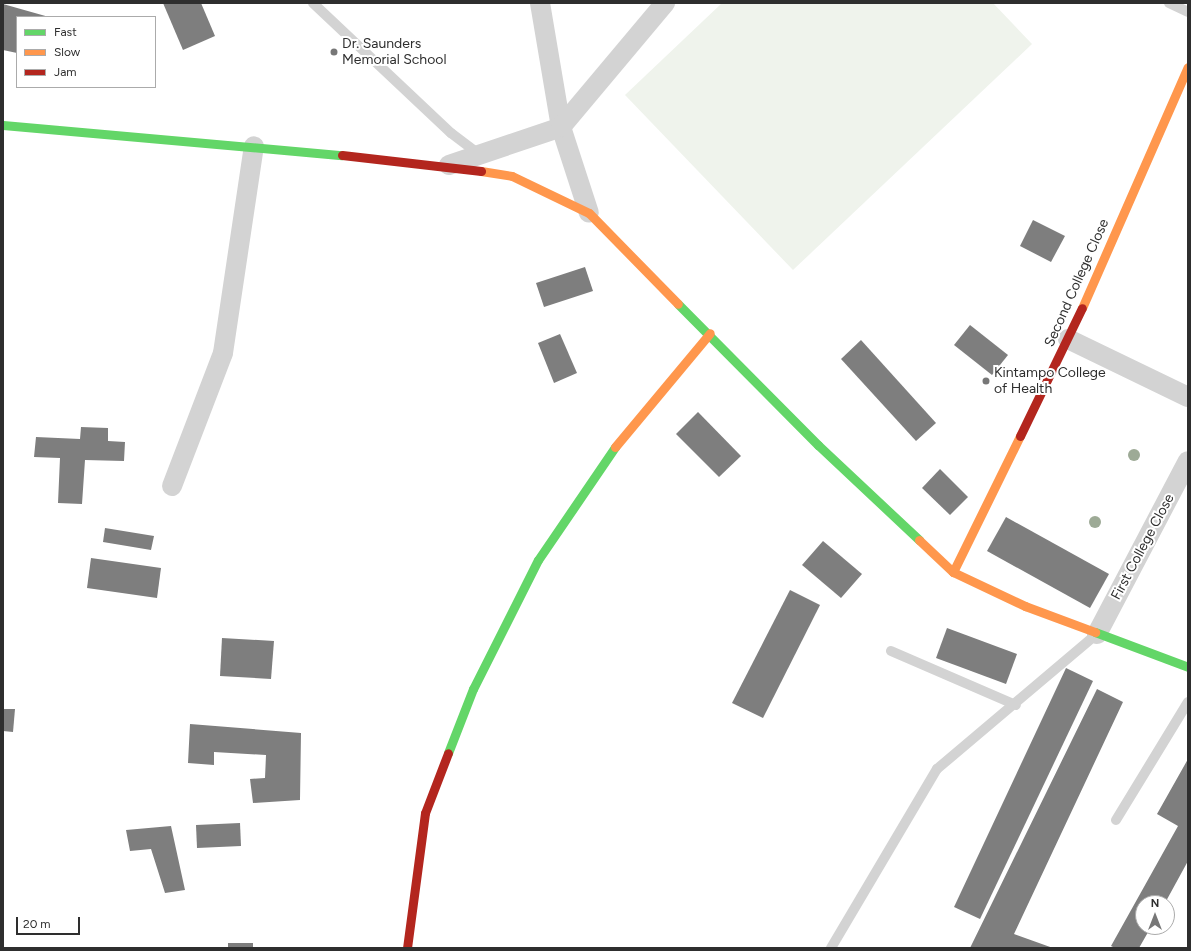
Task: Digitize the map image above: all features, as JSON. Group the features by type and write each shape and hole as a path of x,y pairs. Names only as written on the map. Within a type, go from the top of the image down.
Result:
{"street":[{"path":"540,3 561,127 589,213"},
{"path":"449,165 561,127 665,3"},
{"name":"Second College Close","path":"953,572 1068,339 1188,67"},
{"path":"3,125 254,146 449,165 512,176 589,213 710,333 818,445 953,572 1097,634 1188,667"},
{"path":"172,486 223,353 254,146"},
{"path":"407,948 425,813 473,689 538,560 603,461 710,333"},
{"path":"1068,339 1188,397"},
{"name":"First College Close","path":"1097,634 1188,461"}],"lane":[{"path":"313,3 451,133 480,155"},
{"path":"1169,3 1188,12"},
{"path":"831,948 937,769 1016,705 1097,634"},
{"path":"891,651 1016,705"},
{"path":"1116,820 1188,702"}],"shaded area":[{"path":"722,3 993,3 1032,44 793,270 625,95"}],"building":[{"path":"163,3 201,3 215,36 183,50"},
{"path":"3,4 45,16 16,16 16,53 3,50"},
{"path":"1033,220 1065,236 1051,262 1020,246"},
{"path":"585,267 593,291 544,307 536,283"},
{"path":"970,325 1008,355 992,375 954,345"},
{"path":"560,334 577,373 554,383 538,343"},
{"path":"861,340 936,423 916,441 841,359"},
{"path":"698,412 741,456 719,477 676,434"},
{"path":"81,427 108,428 108,441 125,442 124,461 85,460 82,504 58,503 60,458 34,457 36,437 80,439"},
{"path":"940,469 968,497 950,515 922,488"},
{"path":"1006,517 1109,574 1090,608 987,551"},
{"path":"105,528 154,536 151,550 103,542"},
{"path":"823,541 862,574 841,598 802,565"},
{"path":"91,558 161,568 157,598 87,588"},
{"path":"790,590 820,605 763,718 732,703"},
{"path":"947,628 1017,654 1006,684 936,658"},
{"path":"222,638 274,641 271,679 220,676"},
{"path":"1066,668 1093,681 980,919 954,907"},
{"path":"1097,689 1123,702 1014,934 1053,948 970,948"},
{"path":"3,709 15,709 13,732 3,731"},
{"path":"190,724 301,733 300,800 253,803 250,779 265,778 266,755 214,752 214,765 188,763"},
{"path":"1188,759 1188,861 1169,895 1139,895 1178,826 1157,814"},
{"path":"240,823 241,846 197,848 196,825"},
{"path":"171,826 185,890 165,893 151,849 130,851 126,830"},
{"path":"1135,903 1135,935 1146,935 1139,948 1115,948 1111,946"},
{"path":"228,943 253,943 253,948 228,948"}],"traffic: fast":[{"path":"3,125 342,155"},
{"path":"678,304 818,445 919,540"},
{"path":"448,753 473,689 538,560 615,447"},
{"path":"1095,632 1188,667"}],"traffic: slow":[{"path":"1082,308 1188,67"},
{"path":"481,171 512,176 589,213 678,304"},
{"path":"615,447 710,333"},
{"path":"953,572 1020,436"},
{"path":"919,540 953,572 1025,606 1095,632"}],"traffic: jam":[{"path":"342,155 481,171"},
{"path":"1020,436 1082,308"},
{"path":"407,948 425,813 448,753"}],"place":[{"name":"Dr. Saunders Memorial School","path":"334,52"},
{"name":"Kintampo College of Health","path":"986,381"}]}
